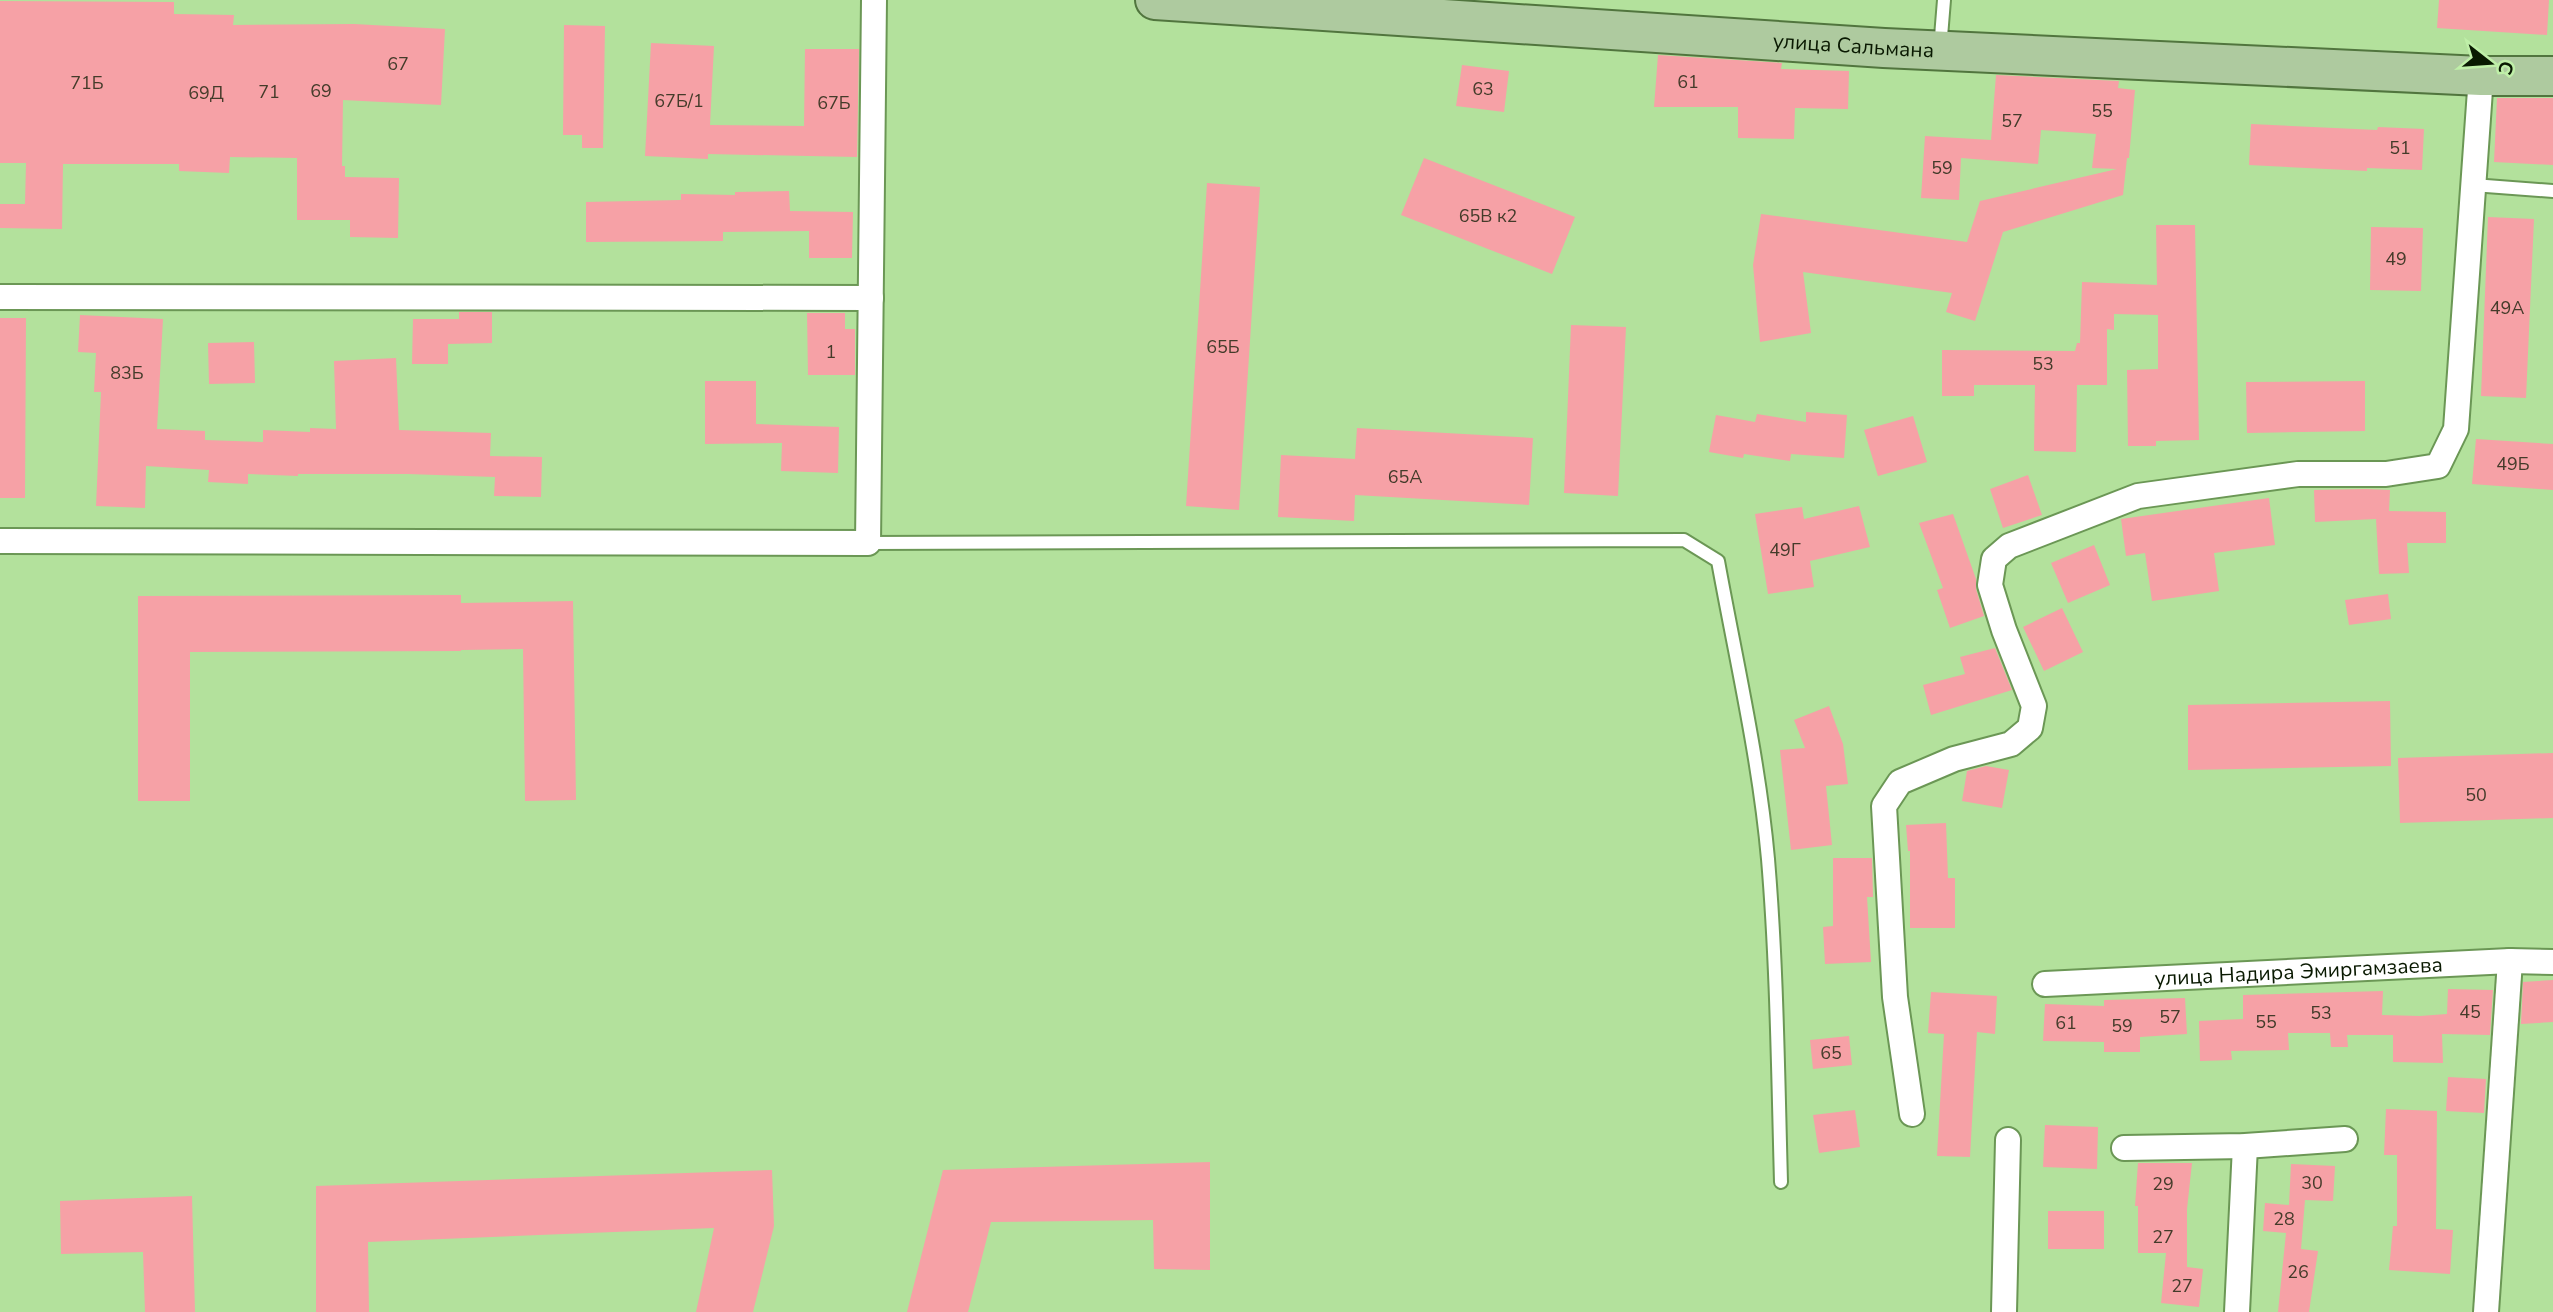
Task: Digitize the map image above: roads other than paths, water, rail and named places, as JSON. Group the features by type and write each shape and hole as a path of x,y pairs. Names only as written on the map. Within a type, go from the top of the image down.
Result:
{"main road":[{"name":"улица Сальмана","path":"1155,0 1429,9 1940,50 2481,76 2553,76"}],"street":[{"path":"0,541 868,542 874,0"},
{"path":"1912,1114 1895,997 1884,806 1900,782 1954,759 2011,744 2029,728 2034,706 2004,630 1990,585 1994,559 2009,546 2138,496 2298,474 2386,474 2438,466 2456,429 2481,76"},
{"path":"0,297 871,298"},
{"path":"2486,1312 2510,961"},
{"name":"улица Надира Эмиргамзаева","path":"2045,984 2553,961"},
{"path":"2123,1149 2245,1146 2345,1139"},
{"path":"2004,1312 2008,1140"},
{"path":"2237,1312 2245,1146"}],"lane":[{"path":"1940,50 1944,0"},
{"path":"2473,186 2553,191"},
{"path":"868,542 1684,540 1718,561 1755,760 1768,858 1782,1182"}]}
